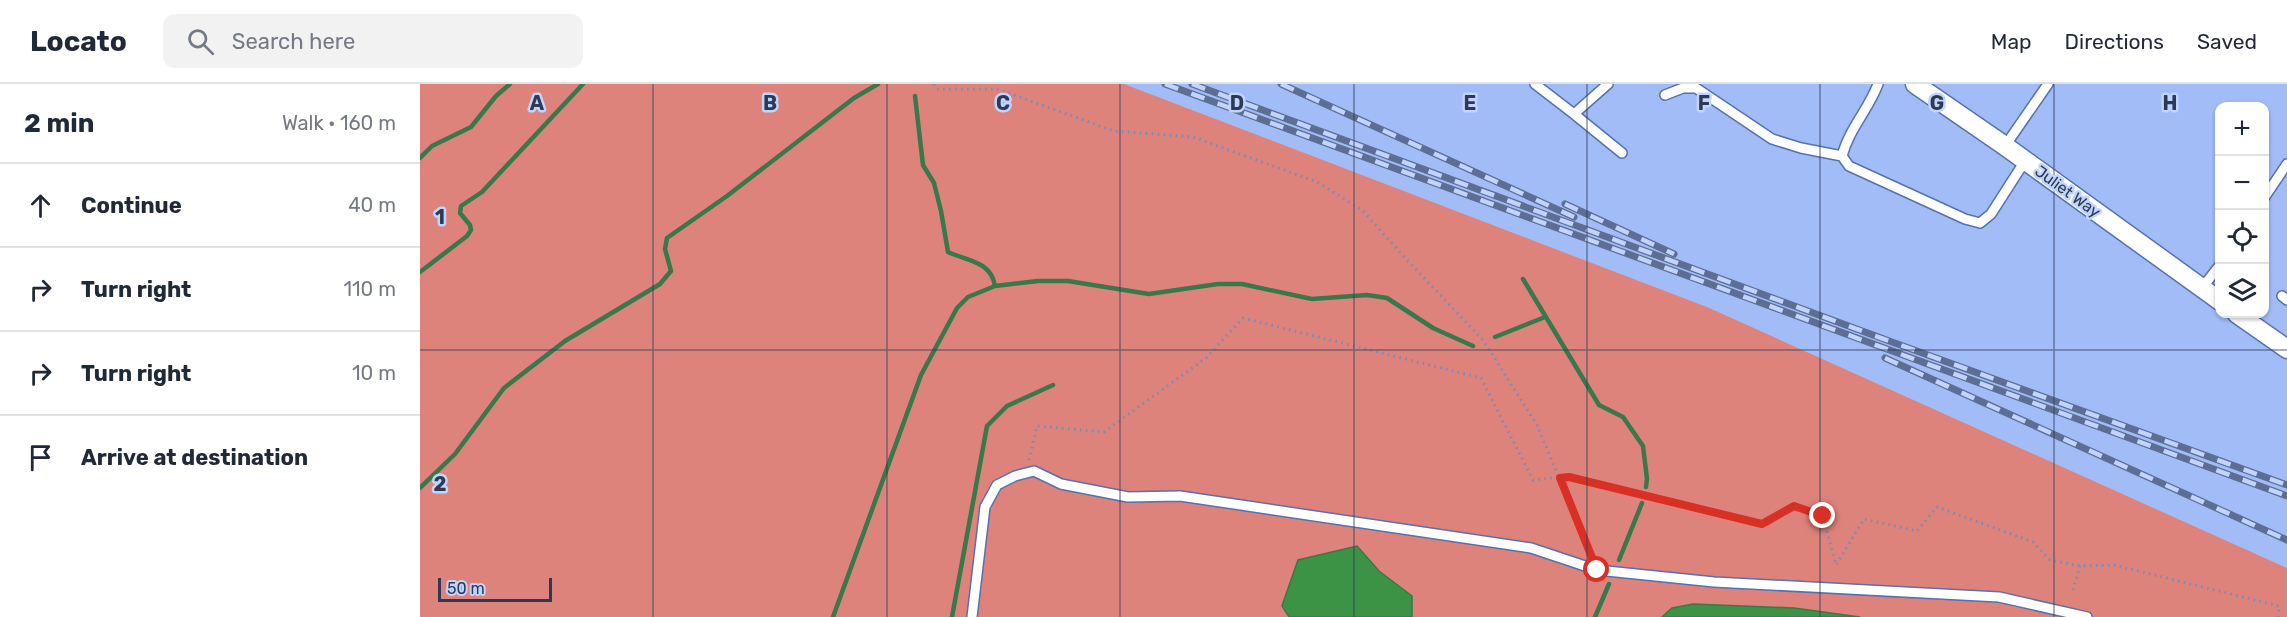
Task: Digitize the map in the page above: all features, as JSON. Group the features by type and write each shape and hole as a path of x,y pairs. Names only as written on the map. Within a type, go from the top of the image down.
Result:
{"street":[{"name":"Juliet Way","path":"1915,84 2025,160 2215,297"},
{"path":"2243,318 2287,349"}],"lane":[{"path":"1535,84 1622,153"},
{"path":"1574,114 1608,84"},
{"path":"1842,156 1852,128 1878,84"},
{"path":"2005,146 2048,84"},
{"path":"1665,95 1683,88 1696,88 1772,140 1842,156 1849,166 1965,219 1980,223 1991,214 2025,160"},
{"path":"2269,192 2287,164"},
{"path":"2202,288 2215,271"},
{"path":"972,617 985,507 997,485 1034,471 1061,484 1128,497 1180,496 1531,548 1597,570 1714,582 1999,597 2087,617"}],"path":[{"path":"934,84 937,89 997,89 1114,131 1193,137 1317,182 1362,210 1483,340 1537,425 1597,570"},
{"path":"1026,473 1037,426 1104,432 1206,358 1243,318 1481,378 1533,480 1569,477 1762,524 1794,506 1823,516 1836,565 1864,519 1917,531 1938,507 2033,542 2050,560 2080,566 2114,565 2280,606 2278,617"},
{"path":"2073,590 2080,566"}],"shaded area":[{"path":"420,84 1124,84 1707,307 2287,568 2287,617 420,617"},
{"path":"1124,84 2287,84 2287,568 1707,307"},
{"path":"1357,546 1379,571 1412,596 1412,617 1289,617 1282,606 1298,560"},
{"path":"1693,604 1794,608 1860,617 1662,617 1672,608"}],"waterway":[{"path":"420,158 432,146 471,127 496,96 510,84"},
{"path":"420,272 467,236 471,230 470,225 460,213 461,206 482,192 583,84"},
{"path":"420,488 455,454 504,388 565,341 660,284 671,271 665,249 667,238 727,196 854,98 878,84"},
{"path":"915,96 923,165 934,183 948,252 977,263 989,271 995,286"},
{"path":"1523,279 1599,405 1623,417 1643,446 1646,487"},
{"path":"833,617 921,375 957,308 968,297 995,286 1038,281 1068,281 1149,294 1218,284 1242,284 1312,299 1367,295 1387,298 1433,328 1473,346"},
{"path":"1495,337 1545,317"},
{"path":"952,617 987,426 1007,406 1053,385"},
{"path":"1619,560 1642,503"},
{"path":"1595,617 1609,584"}],"railway":[{"path":"1165,84 2287,496"},
{"path":"1192,84 2287,485"},
{"path":"1281,84 1574,217"},
{"path":"1565,204 1674,254"},
{"path":"1885,358 2287,540"}],"route":[{"path":"1597,570 1560,478 1569,477 1762,524 1794,506 1823,516"}]}
